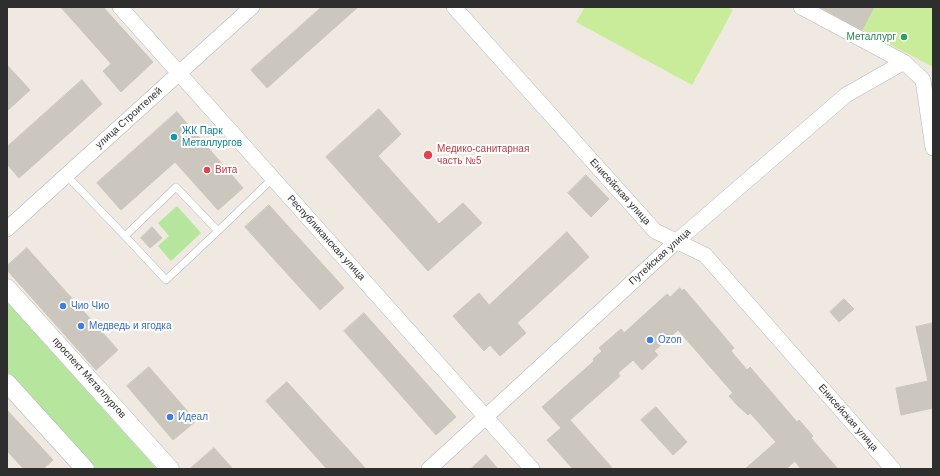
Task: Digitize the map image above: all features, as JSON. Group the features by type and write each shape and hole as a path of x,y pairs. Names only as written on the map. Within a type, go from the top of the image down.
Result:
{"street":[{"name":"Республиканская улица","path":"120,7 532,469"},
{"name":"улица Строителей","path":"7,229 252,7"},
{"name":"Енисейская улица","path":"454,7 655,231 705,255 893,469"},
{"path":"801,7 904,62 923,80 933,148"},
{"name":"Путейская улица","path":"429,469 677,241 846,95 904,62"},
{"name":"проспект Металлургов","path":"7,288 170,469"},
{"path":"7,383 85,469"}],"lane":[{"path":"66,174 166,280 273,178"},
{"path":"124,236 176,187 218,231"}],"green space":[{"path":"585,7 727,7 733,10 692,85 576,22"},
{"name":"Металлург","path":"819,7 933,7 933,67"},
{"path":"177,206 201,233 171,261 158,246 169,236 158,223"},
{"path":"7,302 157,469 94,469 7,372"}],"building":[{"path":"61,7 103,7 153,62 121,92 103,71 111,64"},
{"path":"322,7 358,7 267,88 251,70"},
{"path":"820,7 874,7 862,30"},
{"path":"7,65 30,90 7,111"},
{"path":"82,80 102,104 19,178 7,164 7,147"},
{"path":"379,109 401,134 378,156 439,224 463,203 482,223 428,271 326,157"},
{"name":"ЖК Парк Металлургов","path":"177,112 243,188 218,210 175,162 121,210 97,183"},
{"path":"586,175 609,199 591,217 568,193"},
{"path":"269,205 344,288 320,310 245,227"},
{"path":"152,227 162,238 150,248 141,238"},
{"path":"567,232 589,257 517,323 526,333 500,356 490,345 484,351 453,316 479,293 489,305"},
{"path":"27,248 118,350 96,370 7,270 7,266"},
{"path":"680,288 682,291 684,289 734,348 731,351 747,370 750,367 797,422 799,420 813,436 811,438 838,469 801,469 795,461 786,469 745,469 776,442 750,413 748,415 729,396 733,393 678,330 654,351 658,355 642,370 633,360 618,373 620,376 570,420 613,469 573,469 547,440 561,428 542,407 594,361 593,359 602,351 599,348 621,329 624,333 667,294 670,297"},
{"path":"844,299 854,309 839,322 830,312"},
{"path":"364,313 456,417 436,435 344,331"},
{"path":"933,323 933,408 901,415 896,388 928,381 916,327"},
{"path":"149,367 196,421 173,440 127,386"},
{"path":"287,382 366,469 327,469 266,401"},
{"path":"656,407 687,442 673,455 641,420"},
{"path":"7,410 53,460 43,469 24,469 7,451"},
{"path":"214,448 233,469 190,469"},
{"path":"486,455 498,469 471,469"}],"place":[{"name":"Металлург","path":"904,37"},
{"name":"ЖК Парк Металлургов","path":"174,137"},
{"name":"Медико-санитарная часть №5","path":"428,155"},
{"name":"Вита","path":"207,170"},
{"name":"Чио Чио","path":"63,306"},
{"name":"Медведь и ягодка","path":"81,326"},
{"name":"Ozon","path":"650,340"},
{"name":"Идеал","path":"170,417"}]}
